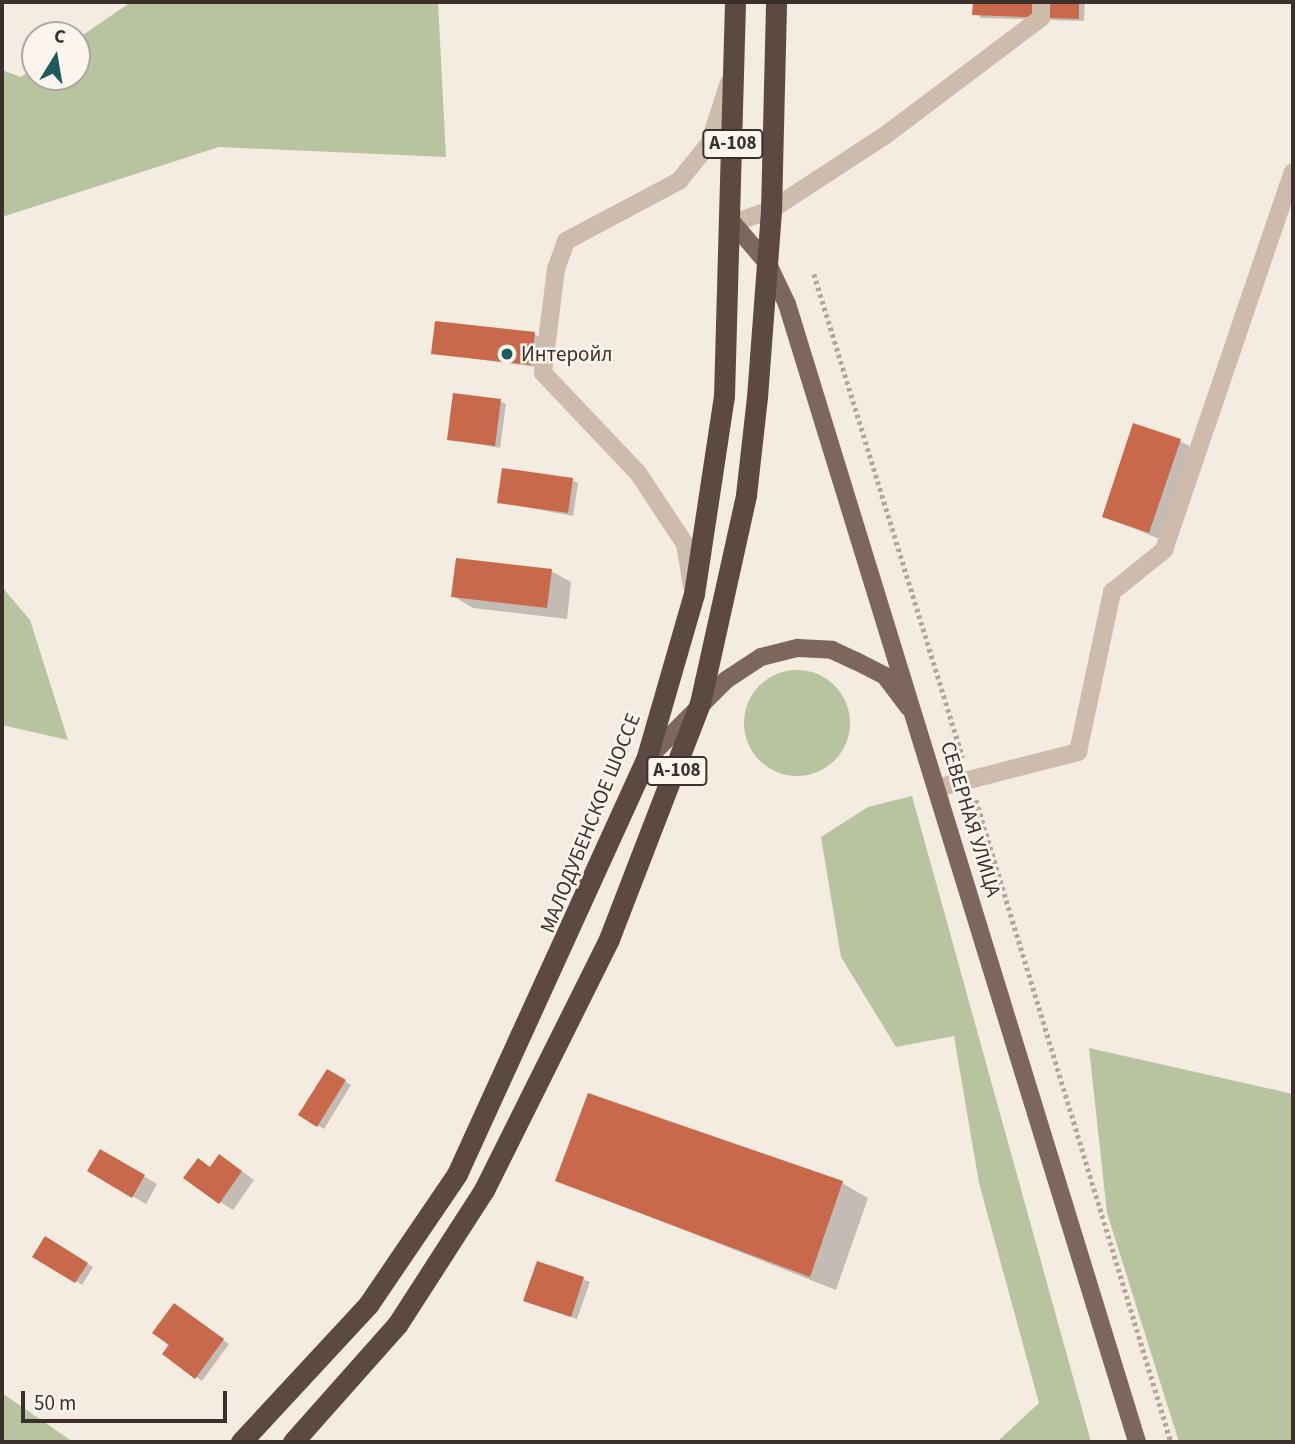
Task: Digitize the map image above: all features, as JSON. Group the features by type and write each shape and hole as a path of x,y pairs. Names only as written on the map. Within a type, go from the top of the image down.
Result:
{"highway":[{"name":"МАЛОДУБЕНСКОЕ ШОССЕ","path":"241,1442 368,1305 457,1174 646,760 694,594 724,396 733,223 735,2"},
{"name":"А-108","path":"293,1442 397,1325 484,1189 609,939 700,703 746,495 768,264 776,2"}],"main road":[{"name":"СЕВЕРНАЯ УЛИЦА","path":"733,223 768,264 787,304 1137,1442"},
{"path":"646,760 700,703 761,657 798,648 832,650 885,676 916,717"}],"lane":[{"path":"733,223 771,210 887,134 1041,18 1041,2"},
{"path":"694,594 685,544 638,473 543,373 556,269 566,241 678,181 709,144 734,66"},
{"path":"937,788 1078,752 1112,592 1164,550 1293,172"}],"path":[{"path":"814,274 1171,1442"}],"green space":[{"path":"131,2 438,2 446,157 219,147 2,217 2,70 21,77 21,91 91,91 91,29"},
{"path":"2,587 30,620 68,740 2,725"},
{"path":"797,670 817,674 834,686 846,703 850,723 846,743 834,760 817,772 797,776 777,772 760,760 748,743 744,723 748,703 760,686 777,674"},
{"path":"912,796 1091,1442 997,1442 1039,1403 979,1183 954,1036 896,1047 841,957 821,837 868,807"},
{"path":"1089,1048 1293,1094 1293,1442 1179,1442 1107,1213"},
{"path":"2,1393 73,1442 2,1442"}],"building":[{"path":"973,2 1079,2 1079,19 972,15"},
{"path":"435,321 535,332 531,365 431,354"},
{"path":"453,393 501,399 495,446 447,440"},
{"path":"1133,423 1181,439 1149,533 1102,517"},
{"path":"502,468 573,478 568,513 497,503"},
{"path":"456,558 552,569 547,608 451,597"},
{"path":"327,1069 346,1080 317,1127 298,1115"},
{"path":"588,1093 843,1181 810,1277 555,1181"},
{"path":"100,1149 145,1175 132,1198 87,1171"},
{"path":"219,1154 242,1171 219,1204 183,1178 198,1158 210,1167"},
{"path":"45,1236 88,1263 75,1283 32,1257"},
{"path":"537,1261 584,1277 571,1317 523,1301"},
{"path":"174,1303 224,1339 195,1379 162,1354 169,1345 152,1333"}],"place":[{"name":"Интеройл","path":"507,354"}]}
